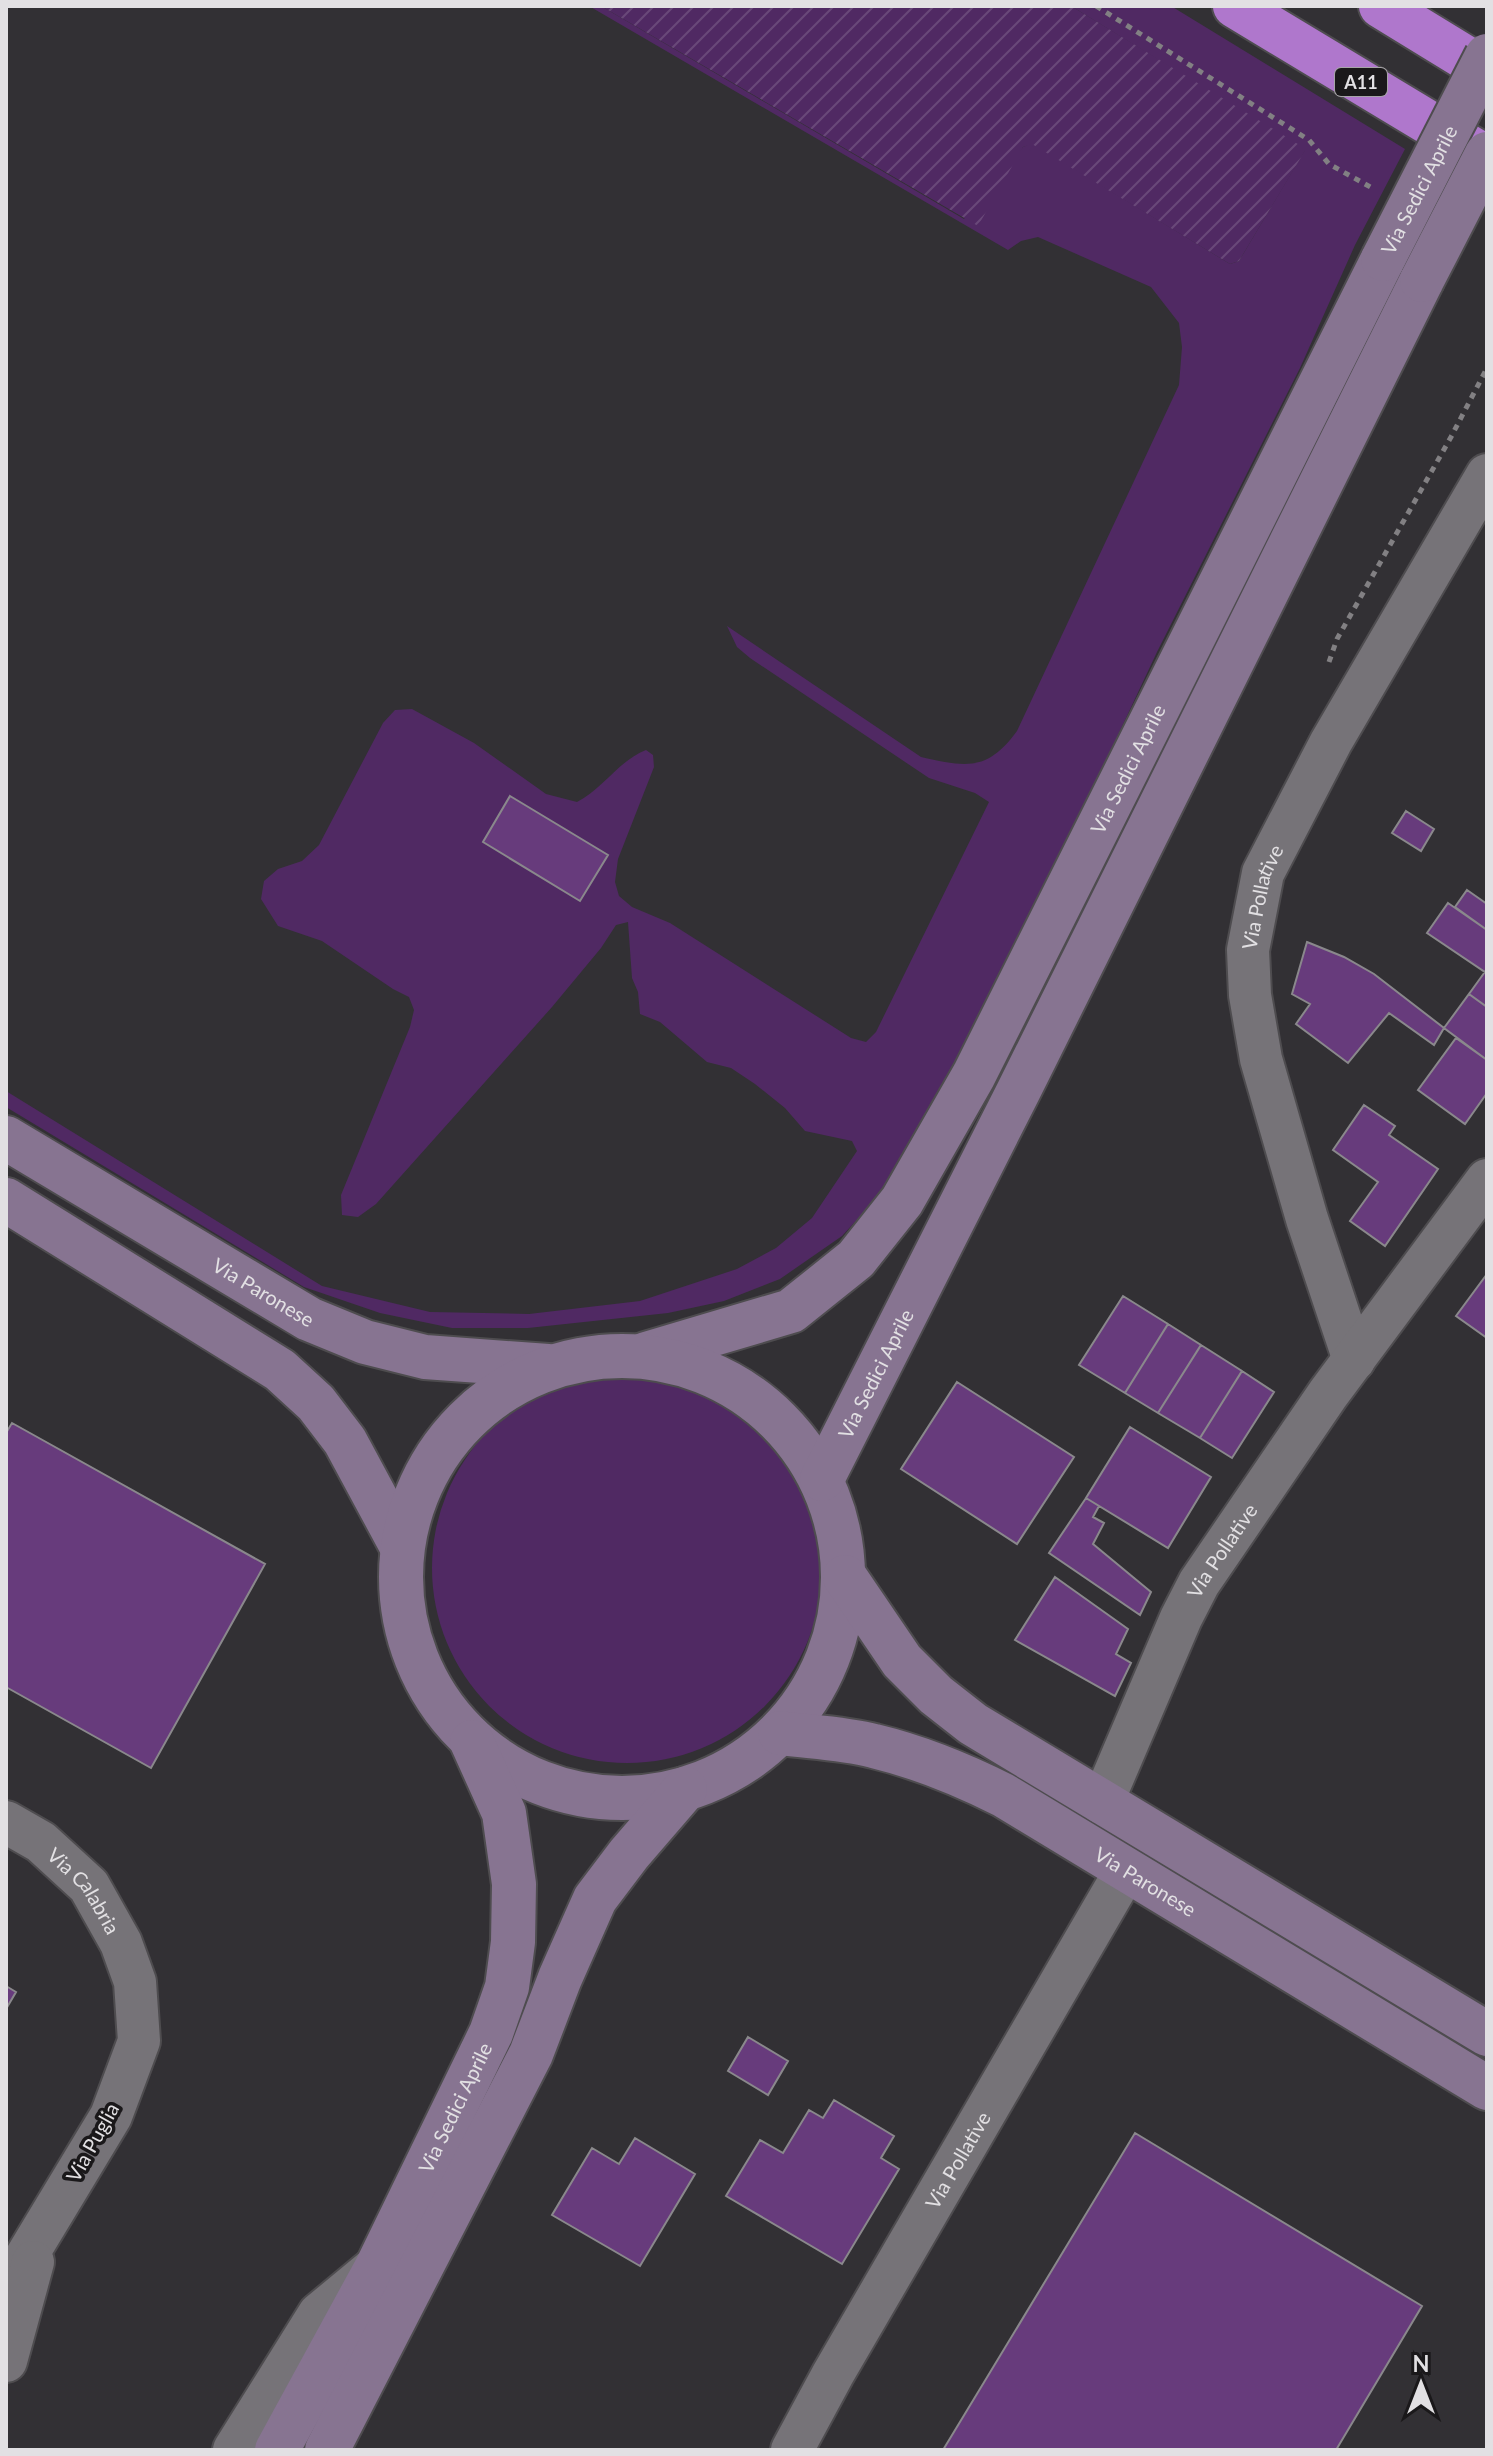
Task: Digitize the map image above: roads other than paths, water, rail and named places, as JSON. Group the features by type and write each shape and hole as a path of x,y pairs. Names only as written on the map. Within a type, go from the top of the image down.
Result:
{"highway":[{"name":"A11","path":"1235,6 1487,156"},
{"path":"1381,6 1487,71"}],"main road":[{"name":"Via Sedici Aprile","path":"643,1355 791,1311 856,1259 902,1201 974,1075 1487,56"},
{"name":"Via Sedici Aprile","path":"822,1479 1487,156"},
{"name":"Via Paronese","path":"6,1138 309,1319 365,1342 425,1357 551,1366"},
{"path":"6,1200 280,1370 316,1403 345,1441 401,1545"},
{"name":"Via Sedici Aprile","path":"643,1355 695,1367 746,1392 781,1421 822,1479 842,1541 845,1577 841,1614 820,1678 802,1707 780,1733 747,1760 685,1789 637,1798 582,1794 544,1785 506,1767 471,1740 428,1687 412,1651 404,1616 401,1545 408,1515 424,1474 466,1418 496,1393 551,1366 592,1356 643,1355"},
{"path":"845,1577 902,1661 936,1695 973,1724 1487,2034"},
{"name":"Via Paronese","path":"780,1733 871,1745 960,1773 1003,1795 1487,2088"},
{"name":"Via Sedici Aprile","path":"277,2450 378,2265 491,2033 507,1987 513,1942 514,1884 504,1813 471,1740"},
{"name":"Via Sedici Aprile","path":"327,2450 531,2054 595,1899 685,1789"}],"street":[{"name":"Via Pollative","path":"1354,1360 1307,1219 1261,1059 1250,995 1248,950 1263,873 1331,742 1487,475"},
{"name":"Via Pollative","path":"1102,1803 1199,1583 1354,1360 1487,1180"},
{"name":"Via Calabria","path":"6,1822 41,1842 89,1886 121,1943 135,1982"},
{"name":"Via Pollative","path":"792,2450 1126,1870"},
{"name":"Via Puglia","path":"6,2290 111,2116 139,2041 135,1982"},
{"path":"6,2361 42,2230"},
{"path":"234,2450 319,2314 378,2265"}]}
